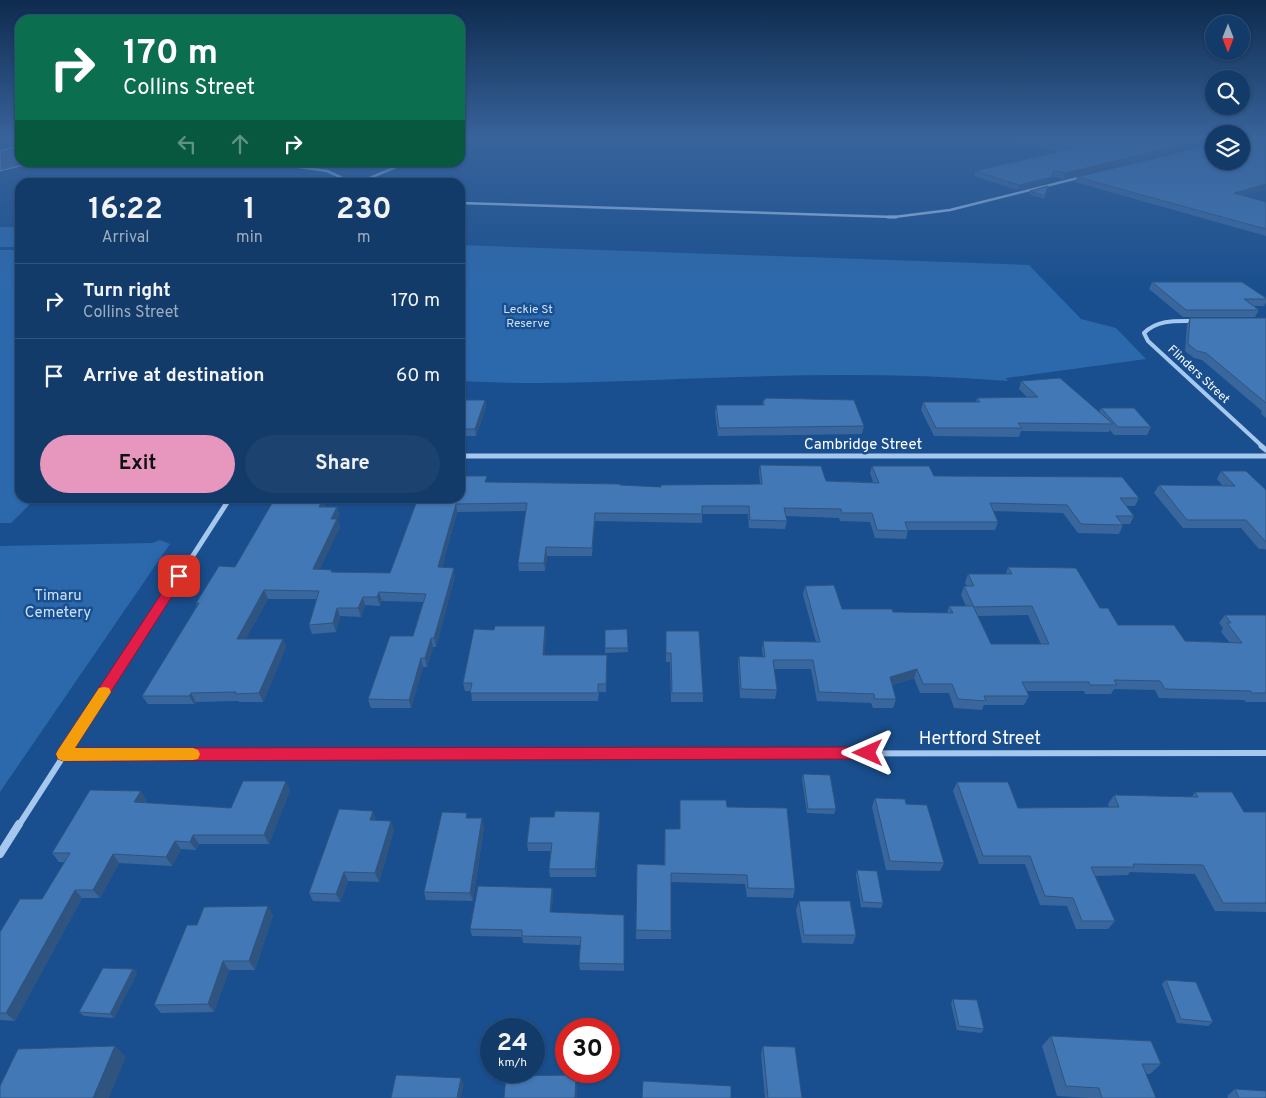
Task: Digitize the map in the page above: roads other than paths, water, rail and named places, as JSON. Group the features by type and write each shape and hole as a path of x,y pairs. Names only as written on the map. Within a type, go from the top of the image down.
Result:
{"street":[{"path":"465,203 894,217 950,210 1032,190"},
{"name":"Flinders Street","path":"1199,321 1171,321 1155,324 1148,327 1144,333 1148,341 1266,450"},
{"name":"Cambridge Street","path":"465,456 1266,456"},
{"path":"0,854 227,503"},
{"name":"Hertford Street","path":"63,754 1266,753"}],"park label":[{"name":"Leckie St Reserve","path":"528,316"},
{"name":"Timaru Cemetery","path":"58,604"}]}
